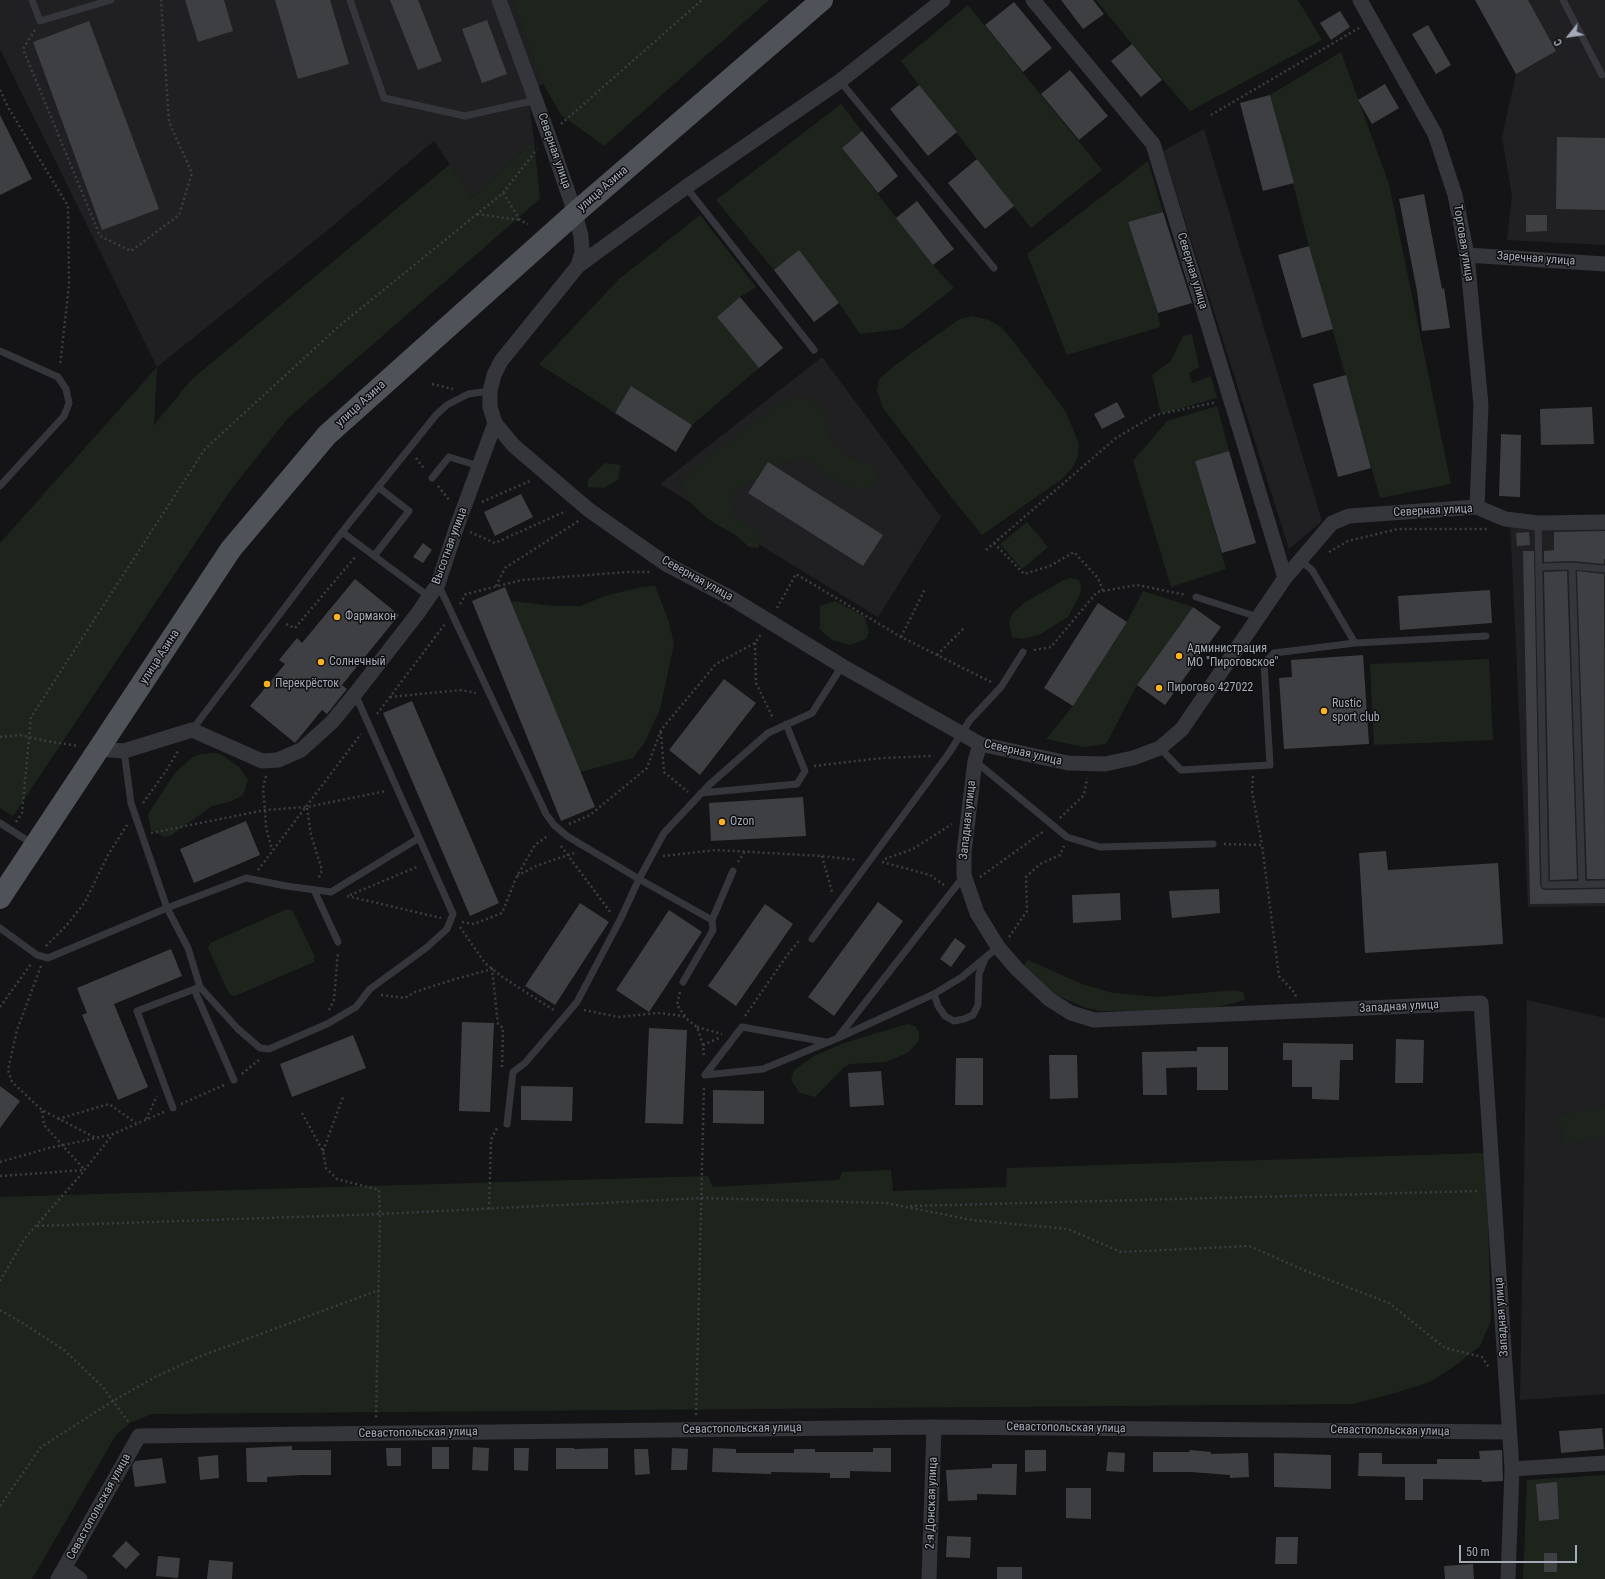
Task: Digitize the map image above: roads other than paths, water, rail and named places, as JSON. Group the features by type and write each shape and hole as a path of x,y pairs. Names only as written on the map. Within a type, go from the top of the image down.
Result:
{"main road":[{"name":"улица Азина","path":"0,898 231,549 327,436 575,213 822,0"}],"street":[{"name":"Северная улица","path":"499,0 536,100 575,213 581,236 582,252 578,266 501,361 494,375 490,391 490,407 495,423 513,445 589,510 666,564 732,598 842,666 980,744 1068,764 1104,764 1133,758 1160,748 1182,730 1285,578 1332,523 1349,516 1477,508 1505,519 1538,523 1605,522"},
{"path":"578,266 686,186 840,81 943,0"},
{"name":"Северная улица","path":"1033,0 1153,144 1285,578"},
{"name":"Торговая улица","path":"1360,0 1435,134 1455,195 1467,255 1481,406 1477,508"},
{"name":"Заречная улица","path":"1467,255 1605,264"},
{"name":"Высотная улица","path":"192,730 262,761 269,761 278,760 301,750 332,722 438,584 457,526 495,423"},
{"path":"99,749 124,751 192,730"},
{"name":"Западная улица","path":"980,744 974,761 964,852 966,881 977,913 998,947 1017,969 1049,999 1071,1012 1094,1020 1481,1003 1512,1469 1508,1579"},
{"name":"Севастопольская улица","path":"61,1573 139,1436 934,1427 1509,1432"},
{"name":"2-я Донская улица","path":"929,1579 934,1427"},
{"path":"1512,1469 1605,1463"},
{"path":"61,1573 80,1579"}],"lane":[{"path":"32,0 40,21 111,0"},
{"path":"350,0 384,98 465,116 536,100"},
{"path":"1563,0 1602,75"},
{"path":"840,81 994,268"},
{"path":"686,186 814,350"},
{"path":"0,351 58,377 66,389 69,403 64,416 0,486"},
{"path":"192,730 342,532 436,415 447,405 468,394 490,391"},
{"path":"432,478 449,457 479,466"},
{"path":"374,556 409,511 378,487"},
{"path":"1538,523 1545,885 1605,884"},
{"path":"342,532 428,596"},
{"path":"1300,560 1312,570 1355,644"},
{"path":"1540,567 1572,566 1605,569"},
{"path":"1572,566 1582,884"},
{"path":"438,584 546,814 554,825 567,836 712,920"},
{"path":"1196,597 1258,617"},
{"path":"1160,748 1181,770 1270,765 1264,663 1274,653 1355,644 1486,636"},
{"path":"812,939 949,753 970,720 1000,687 1024,652"},
{"path":"507,1124 513,1072 525,1063 577,1002 664,833 698,796 768,733 812,713 842,666"},
{"path":"197,988 238,1029 260,1048 269,1049 322,1026 356,1007 370,989 426,948 447,929 453,914 355,694"},
{"path":"698,796 797,784 805,771 786,724"},
{"path":"124,751 131,803 167,908 188,948 197,988 234,1080"},
{"path":"974,761 1067,836 1100,847 1213,844"},
{"path":"0,823 35,845"},
{"path":"0,928 41,956 48,958 167,908 246,878 331,892 419,838"},
{"path":"683,982 713,930 712,920 733,871"},
{"path":"838,1038 952,890 966,881"},
{"path":"314,890 338,942"},
{"path":"826,1042 742,1027 705,1075 763,1069 838,1038 934,994 962,977 998,947"},
{"path":"934,994 938,1006 945,1016 954,1021 974,1015 978,1005 979,974 986,957"},
{"path":"173,1108 137,1011 197,988"}],"place":[{"name":"Фармакон","path":"337,617"},
{"name":"Администрация МО \"Пироговское\"","path":"1179,656"},
{"name":"Солнечный","path":"321,662"},
{"name":"Перекрёсток","path":"267,684"},
{"name":"Пирогово 427022","path":"1159,688"},
{"name":"Rustic sport club","path":"1324,711"},
{"name":"Ozon","path":"722,822"}]}
